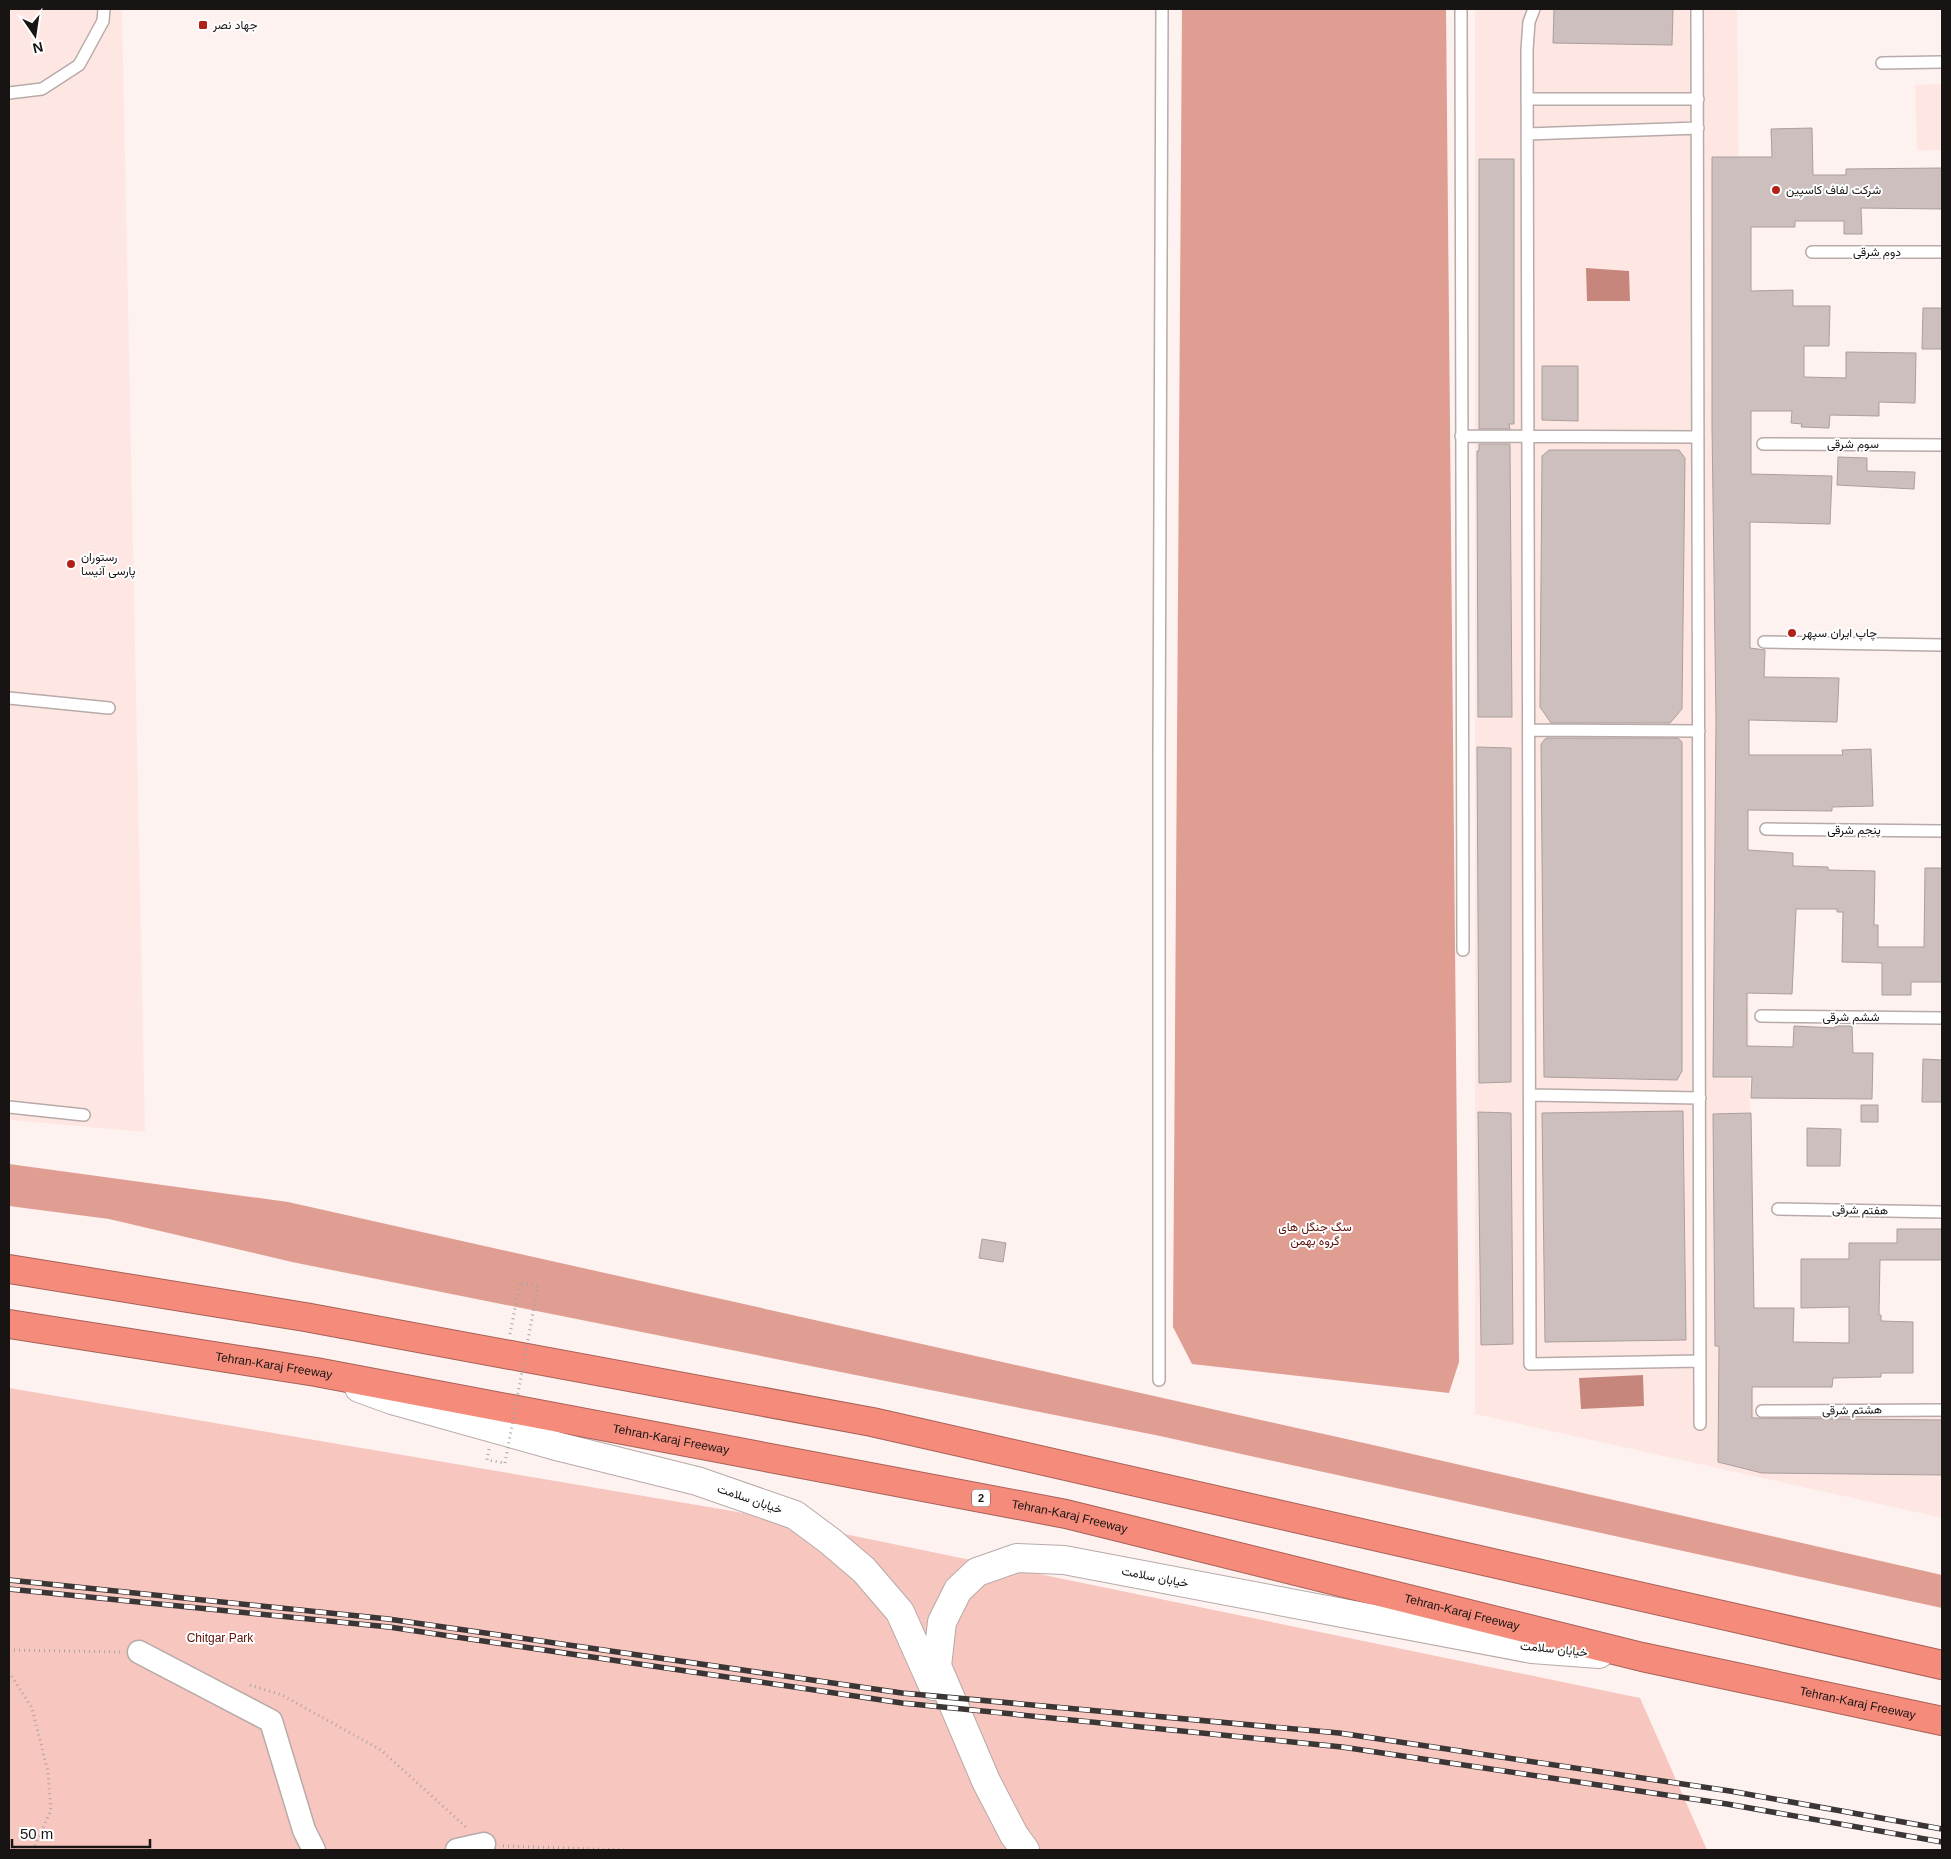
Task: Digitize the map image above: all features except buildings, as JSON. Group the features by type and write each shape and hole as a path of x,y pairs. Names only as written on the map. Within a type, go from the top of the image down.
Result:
{"highway":[{"path":"9,1269 305,1317 872,1422 1942,1665"},
{"name":"Tehran-Karaj Freeway","path":"9,1324 316,1372 1066,1514 1642,1657 1942,1721"}],"main road":[{"name":"خیابان سلامت","path":"316,1372 392,1400 560,1447 697,1481 795,1515 864,1570 900,1612 986,1811 1008,1850"},
{"name":"خیابان سلامت","path":"1025,1850 1014,1835 986,1781 937,1666 942,1622 958,1590 977,1572 1017,1558 1064,1560 1532,1649 1642,1657"}],"street":[{"path":"139,1652 271,1720 304,1830 314,1850"},
{"path":"457,1850 484,1844"}],"lane":[{"path":"9,93 42,89 79,65 103,22 104,9"},
{"path":"1159,1380 1162,9"},
{"path":"1461,9 1463,950"},
{"path":"1534,9 1529,22 1527,99 1530,1364 1700,1361"},
{"path":"1697,9 1700,1424"},
{"path":"1882,63 1942,62"},
{"path":"1527,99 1698,99"},
{"path":"1527,134 1698,128"},
{"name":"دوم شرقی","path":"1812,252 1942,252"},
{"path":"1462,436 1698,437"},
{"name":"سوم شرقی","path":"1763,444 1942,445"},
{"path":"1764,642 1942,645"},
{"path":"9,698 109,708"},
{"path":"1529,730 1699,731"},
{"name":"پنجم شرقی","path":"1766,830 1942,831"},
{"name":"ششم شرقی","path":"1761,1016 1942,1018"},
{"path":"1530,1095 1700,1098"},
{"path":"9,1106 84,1115"},
{"name":"هفتم شرقی","path":"1778,1209 1942,1212"},
{"name":"هشتم شرقی","path":"1762,1411 1942,1410"}],"path":[{"path":"487,1460 504,1463 538,1286 520,1282 506,1354"},
{"path":"9,1650 139,1652"},
{"path":"9,1672 32,1708 48,1772 51,1810 33,1850"},
{"path":"244,1683 282,1695 381,1750 484,1844 518,1848 626,1850"}],"shaded area":[{"name":"رستوران پارسی آنیسا","path":"9,9 122,9 145,1132 9,1120"},
{"path":"1475,9 1737,9 1754,1415 1942,1414 1942,1518 1475,1414"},
{"path":"1942,84 1942,150 1917,151 1915,85"},
{"path":"1586,268 1629,271 1630,301 1587,301"},
{"path":"1643,1375 1644,1406 1581,1409 1579,1378"}],"green space":[{"name":"سگ جنگل های گروه بهمن","path":"1182,9 1446,9 1459,1362 1449,1393 1192,1364 1173,1327"},
{"path":"9,1164 288,1202 1373,1445 1942,1575 1942,1608 1160,1436 292,1262 109,1219 9,1206"},
{"name":"Chitgar Park","path":"9,1388 738,1512 1640,1698 1707,1850 9,1850"}],"railway":[{"path":"9,1580 388,1619 902,1693 1339,1733 1730,1791 1942,1829"},
{"path":"9,1589 389,1627 902,1703 1342,1747 1727,1804 1942,1842"}],"place":[{"name":"جهاد نصر","path":"203,25"},
{"name":"شرکت لفاف کاسپین","path":"1776,190"},
{"name":"رستوران پارسی آنیسا","path":"71,564"},
{"name":"چاپ ایران سپهر","path":"1792,633"}]}
